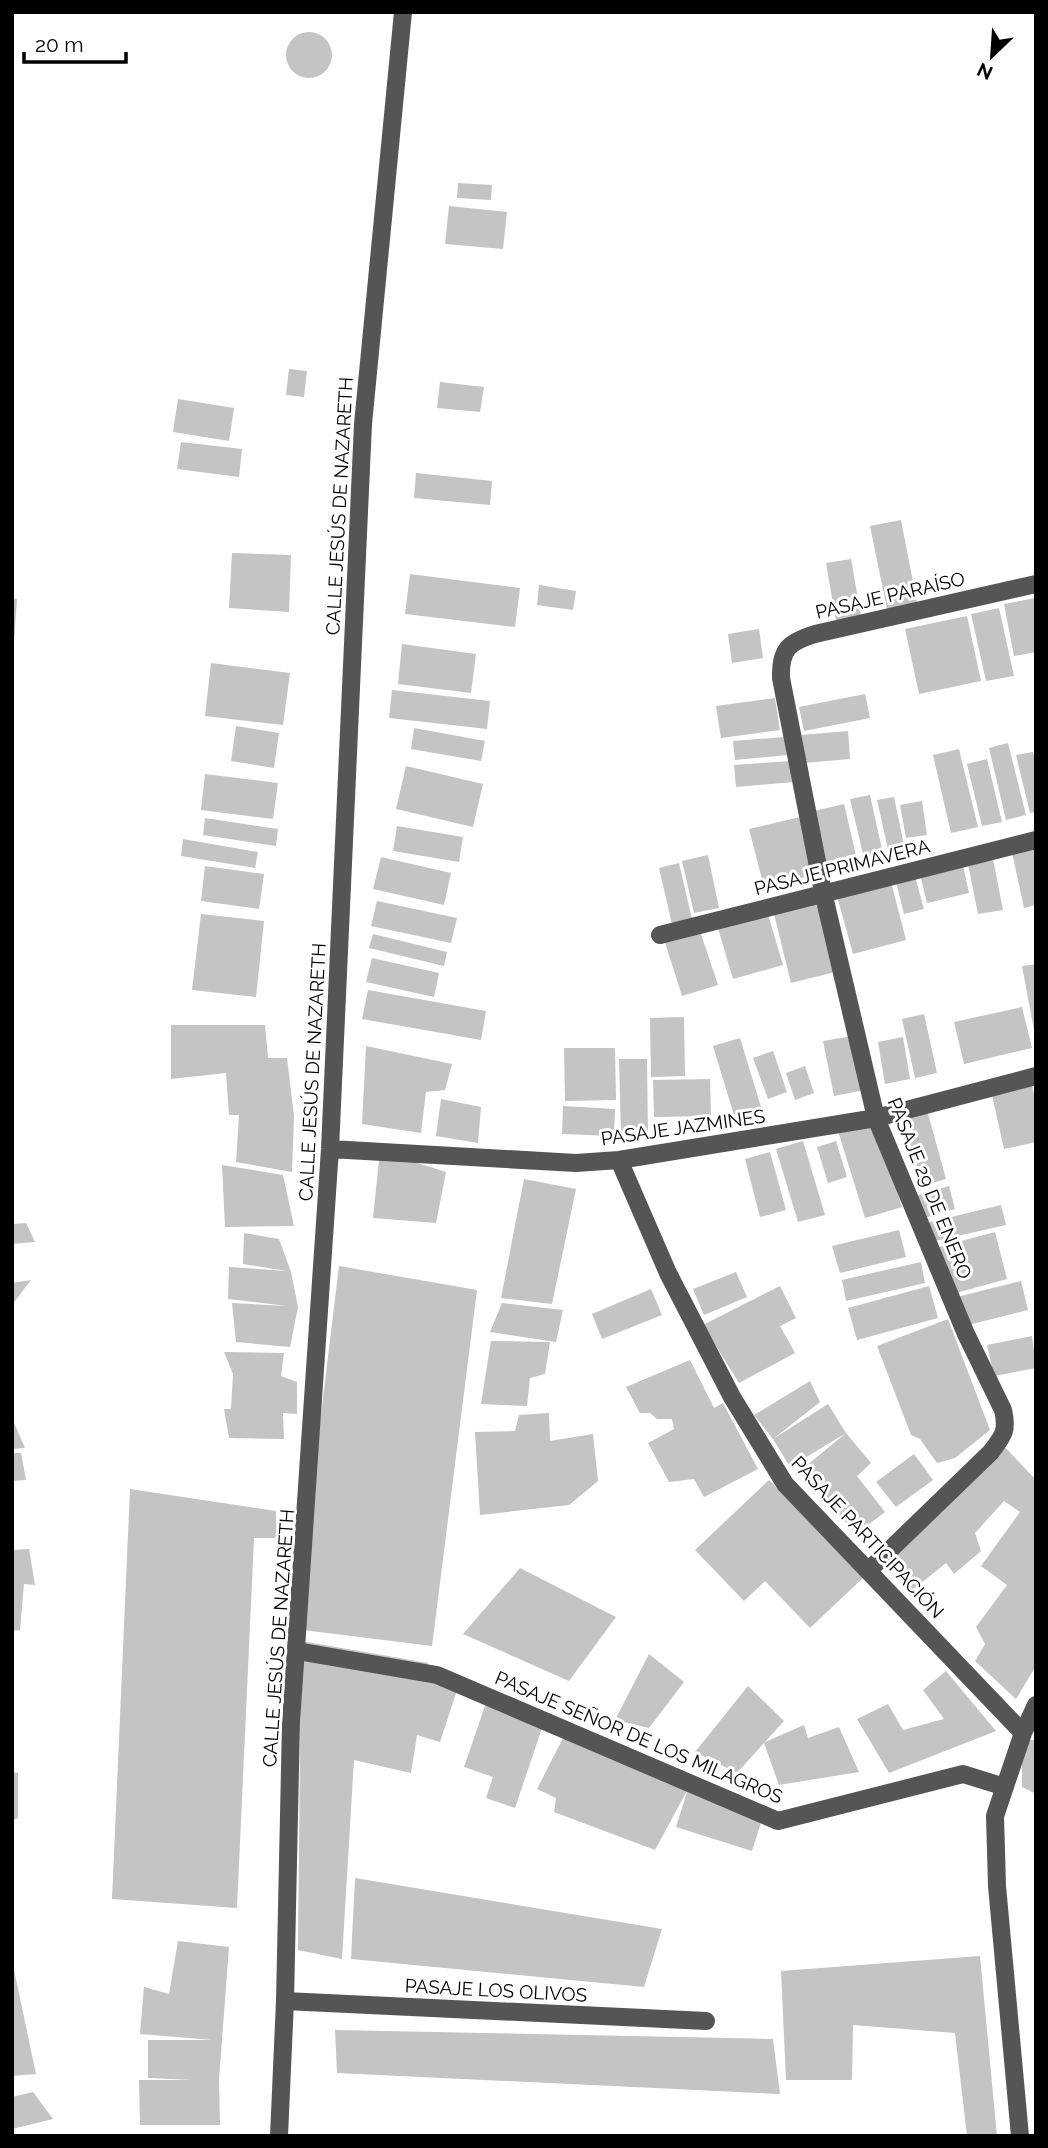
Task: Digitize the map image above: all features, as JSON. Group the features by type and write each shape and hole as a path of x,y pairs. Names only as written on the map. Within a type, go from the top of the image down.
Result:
{"street":[{"name":"CALLE JESÚS DE NAZARETH","path":"279,2136 291,1722 330,1149 363,424 403,12"},
{"name":"PASAJE PARAÍSO","path":"781,678 783,653 801,638 1036,584"},
{"name":"PASAJE 29 DE ENERO","path":"781,678 823,892 876,1118 966,1334 1003,1410 1006,1424 1003,1436 991,1452 869,1571"},
{"name":"PASAJE PRIMAVERA","path":"660,935 1036,840"},
{"name":"PASAJE JAZMINES","path":"330,1149 576,1163 619,1160 876,1118 1036,1076"},
{"name":"PASAJE PARTICIPACIÓN","path":"619,1160 668,1273 732,1397 785,1484 1023,1733"},
{"name":"PASAJE SEÑOR DE LOS MILAGROS","path":"297,1651 437,1675 778,1821 963,1773 1005,1787"},
{"path":"1020,2136 997,1886 995,1816 1023,1733 1036,1705"},
{"name":"PASAJE LOS OLIVOS","path":"285,2001 706,2021"}],"building":[{"path":"309,32 325,39 332,55 325,71 309,78 293,71 286,55 293,39"},
{"path":"458,183 492,185 491,200 457,198"},
{"path":"449,206 507,212 503,249 445,244"},
{"path":"289,369 307,371 304,397 286,395"},
{"path":"440,382 484,387 480,412 437,408"},
{"path":"178,399 234,408 229,441 173,432"},
{"path":"181,442 242,449 239,477 177,469"},
{"path":"416,473 492,481 490,505 414,498"},
{"path":"901,520 918,608 888,614 870,526"},
{"path":"232,553 291,555 289,612 229,608"},
{"path":"851,559 861,616 836,621 826,563"},
{"path":"410,574 520,588 515,627 405,614"},
{"path":"539,585 576,591 573,610 537,605"},
{"path":"1036,598 1036,652 1014,656 1004,604"},
{"path":"12,599 17,599 14,641 12,641"},
{"path":"999,608 1014,676 986,681 971,614"},
{"path":"967,616 981,681 919,694 905,629"},
{"path":"759,629 763,658 732,663 728,634"},
{"path":"402,644 476,654 471,693 398,684"},
{"path":"211,663 290,673 283,725 205,716"},
{"path":"392,690 490,701 487,729 389,718"},
{"path":"865,694 870,718 804,731 799,707"},
{"path":"775,698 780,730 721,738 716,706"},
{"path":"236,726 279,733 274,768 231,761"},
{"path":"414,728 485,741 481,761 411,749"},
{"path":"848,731 850,759 804,763 801,735"},
{"path":"785,737 787,755 735,760 733,741"},
{"path":"1008,743 1026,815 1006,820 989,748"},
{"path":"959,749 978,827 951,833 933,755"},
{"path":"1033,752 1036,762 1036,812 1030,813 1016,755"},
{"path":"987,759 1002,822 982,826 967,764"},
{"path":"792,761 794,782 736,787 734,765"},
{"path":"406,766 483,784 473,827 396,809"},
{"path":"205,774 278,783 273,819 201,810"},
{"path":"870,795 883,854 864,858 850,799"},
{"path":"894,797 905,850 889,854 877,800"},
{"path":"922,801 927,835 906,838 900,805"},
{"path":"844,804 858,864 828,871 814,811"},
{"path":"800,817 814,875 764,887 749,829"},
{"path":"205,818 278,829 276,846 203,835"},
{"path":"397,826 463,837 459,862 393,851"},
{"path":"183,839 258,852 255,868 181,856"},
{"path":"1010,843 1036,843 1036,905 1024,908"},
{"path":"992,854 1003,910 978,914 967,859"},
{"path":"708,855 719,908 694,913 682,861"},
{"path":"381,857 451,873 444,905 373,889"},
{"path":"962,861 969,893 927,903 919,871"},
{"path":"679,863 692,919 672,924 659,868"},
{"path":"205,866 264,874 259,909 201,901"},
{"path":"914,873 924,909 904,914 895,878"},
{"path":"891,882 906,940 853,954 837,896"},
{"path":"821,899 839,971 791,983 773,910"},
{"path":"377,901 457,918 451,943 371,926"},
{"path":"767,911 783,965 733,979 717,925"},
{"path":"201,914 264,921 256,997 192,990"},
{"path":"698,925 718,985 682,996 663,936"},
{"path":"373,934 447,952 444,966 369,948"},
{"path":"372,958 439,973 434,997 366,982"},
{"path":"1036,964 1036,1030 1034,1030 1022,966"},
{"path":"368,990 486,1011 481,1040 362,1019"},
{"path":"1022,1007 1032,1048 964,1064 954,1022"},
{"path":"924,1014 937,1073 915,1078 902,1019"},
{"path":"684,1017 685,1076 651,1077 650,1018"},
{"path":"171,1025 265,1025 268,1058 287,1058 294,1116 292,1172 236,1162 239,1115 229,1115 226,1073 171,1079"},
{"path":"853,1036 864,1090 834,1096 823,1041"},
{"path":"903,1037 910,1079 885,1084 878,1042"},
{"path":"740,1038 764,1117 737,1125 713,1046"},
{"path":"366,1046 452,1064 445,1090 426,1092 421,1133 362,1124"},
{"path":"564,1048 615,1048 616,1100 565,1101"},
{"path":"773,1051 787,1092 768,1099 753,1058"},
{"path":"619,1059 647,1059 648,1134 621,1135"},
{"path":"805,1066 814,1093 795,1100 786,1073"},
{"path":"710,1079 711,1116 654,1117 653,1080"},
{"path":"1032,1086 1036,1104 1036,1142 1004,1149 992,1095"},
{"path":"441,1099 481,1107 478,1143 436,1136"},
{"path":"563,1106 615,1109 614,1136 562,1134"},
{"path":"927,1110 946,1179 922,1186 903,1116"},
{"path":"875,1121 902,1207 865,1218 838,1131"},
{"path":"803,1141 825,1215 798,1222 776,1149"},
{"path":"836,1141 847,1177 828,1183 817,1147"},
{"path":"380,1151 446,1172 436,1223 373,1218"},
{"path":"770,1152 786,1210 760,1217 745,1159"},
{"path":"222,1165 283,1175 294,1226 225,1227"},
{"path":"524,1179 576,1189 552,1304 501,1298"},
{"path":"949,1186 955,1209 921,1219 915,1196"},
{"path":"1001,1205 1006,1225 926,1243 922,1224"},
{"path":"26,1223 35,1242 12,1244 12,1224"},
{"path":"899,1230 906,1257 840,1273 832,1246"},
{"path":"995,1232 1007,1279 952,1294 939,1247"},
{"path":"244,1233 279,1239 291,1272 298,1307 290,1347 236,1342 232,1303 287,1306 228,1299 229,1267 287,1271 243,1264"},
{"path":"921,1262 925,1283 846,1301 842,1280"},
{"path":"339,1266 477,1290 432,1646 295,1629"},
{"path":"736,1272 747,1297 704,1315 693,1289"},
{"path":"31,1280 12,1305 12,1283"},
{"path":"1021,1281 1028,1310 964,1326 957,1297"},
{"path":"780,1286 796,1318 780,1326 795,1353 739,1383 703,1325"},
{"path":"929,1286 938,1318 857,1340 848,1308"},
{"path":"651,1289 662,1315 602,1339 592,1314"},
{"path":"502,1303 563,1310 556,1342 490,1332"},
{"path":"948,1319 990,1430 955,1458 937,1463 920,1439 911,1435 877,1346"},
{"path":"1032,1336 1036,1368 994,1376 987,1345"},
{"path":"491,1341 550,1342 545,1374 530,1378 527,1406 481,1404"},
{"path":"224,1352 284,1353 281,1376 297,1382 297,1414 283,1413 284,1439 229,1438 224,1409 231,1409 233,1374"},
{"path":"690,1360 714,1408 723,1403 758,1469 704,1497 694,1479 669,1482 648,1443 674,1429 672,1419 657,1419 650,1413 640,1413 626,1387"},
{"path":"810,1381 820,1402 773,1439 754,1415"},
{"path":"828,1404 846,1433 790,1467 773,1439"},
{"path":"549,1413 550,1441 593,1434 598,1481 569,1505 480,1515 475,1432 515,1431 519,1415"},
{"path":"12,1418 25,1448 12,1449"},
{"path":"846,1433 871,1463 857,1476 885,1512 856,1534 800,1471"},
{"path":"1003,1445 1036,1480 1036,1666 1016,1699 975,1661 985,1644 976,1627 1007,1585 981,1566 1020,1512 1004,1501 975,1533 981,1551 954,1574 946,1563 909,1593 883,1554"},
{"path":"12,1453 21,1453 26,1480 12,1481"},
{"path":"914,1454 933,1480 896,1507 876,1482"},
{"path":"769,1480 863,1578 810,1628 765,1581 744,1601 695,1550"},
{"path":"130,1489 276,1511 276,1538 254,1538 237,1908 112,1899"},
{"path":"29,1549 35,1585 24,1584 20,1630 12,1631 12,1550"},
{"path":"520,1568 616,1617 569,1681 463,1634"},
{"path":"301,1641 428,1663 427,1676 458,1687 440,1742 417,1735 411,1773 354,1760 342,1959 298,1950"},
{"path":"649,1654 684,1682 649,1728 615,1720"},
{"path":"946,1671 996,1731 889,1773 857,1719 888,1704 903,1730 944,1719 923,1690"},
{"path":"748,1686 784,1721 765,1742 804,1725 808,1738 839,1727 859,1772 779,1785 764,1743 737,1773 695,1752"},
{"path":"486,1703 544,1722 515,1808 486,1798 493,1777 464,1767"},
{"path":"563,1738 688,1789 655,1850 554,1812 556,1798 537,1789"},
{"path":"1022,1740 1036,1740 1036,1794 1022,1787"},
{"path":"12,1772 18,1773 18,1818 12,1820"},
{"path":"688,1789 764,1813 752,1851 676,1827"},
{"path":"355,1878 662,1929 644,1987 351,1959"},
{"path":"178,1941 229,1947 219,2080 220,2125 140,2125 139,2080 193,2080 148,2078 148,2040 212,2040 140,2034 144,1987 169,1994"},
{"path":"980,1956 997,2136 967,2136 955,2033 853,2025 852,2080 786,2080 781,1971"},
{"path":"13,1965 36,2074 12,2076"},
{"path":"335,2030 773,2039 780,2094 337,2073"},
{"path":"33,2092 53,2119 12,2129 12,2097"}]}
